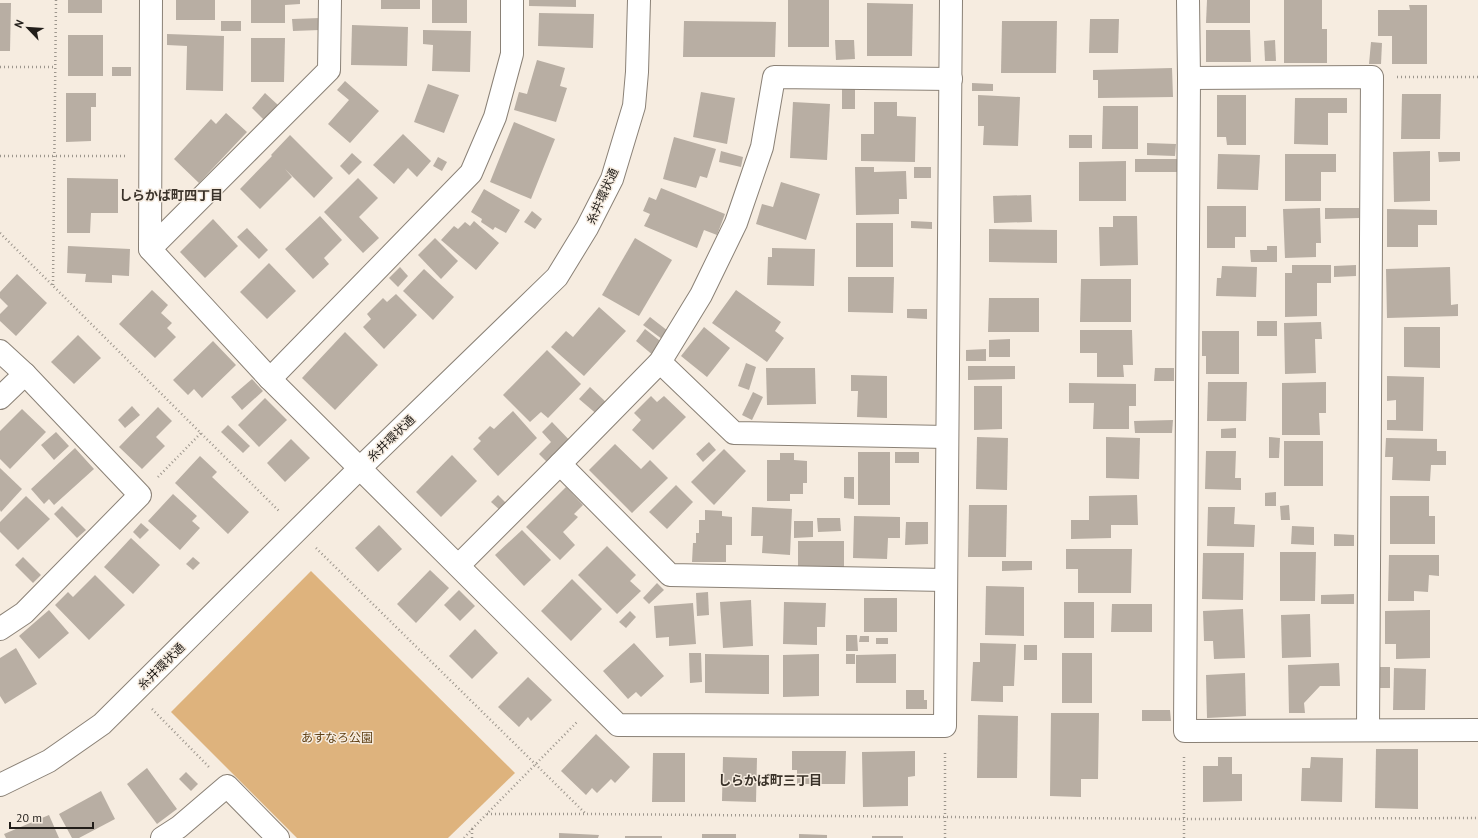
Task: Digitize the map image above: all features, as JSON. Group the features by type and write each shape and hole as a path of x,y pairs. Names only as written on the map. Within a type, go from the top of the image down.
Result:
{"street":[{"path":"151,0 150,249 270,379 618,725 945,726 951,0"},
{"path":"150,249 329,70 330,0"},
{"path":"270,379 471,173 495,117 512,54 512,0"},
{"name":"糸井環状通","path":"0,785 50,761 102,724 360,468 557,277 587,228 612,179 634,106 637,72 639,0"},
{"path":"1188,0 1189,78 1185,731 1368,729 1478,730"},
{"path":"458,565 660,362 701,295 736,222 762,147 774,77 951,79"},
{"path":"1189,78 1372,77 1368,729"},
{"path":"0,351 25,374 140,495 24,613 0,629"},
{"path":"660,362 734,433 947,437"},
{"path":"0,398 25,374"},
{"path":"560,464 670,575 946,580"},
{"path":"162,838 179,827 227,786 278,838"}],"path":[{"path":"53,285 56,0"},
{"path":"0,67 55,67"},
{"path":"1372,77 1478,77"},
{"path":"0,156 150,156"},
{"path":"0,232 298,530 586,814"},
{"path":"140,495 201,433"},
{"path":"135,691 227,786"},
{"path":"464,838 595,703"},
{"path":"945,726 945,838"},
{"path":"1184,838 1185,731"},
{"path":"486,814 1184,819 1478,818"},
{"path":"472,829 472,838"}],"green space":[{"name":"あすなろ公園","path":"311,571 515,773 448,838 297,838 171,712"}],"building":[{"path":"68,0 102,0 102,13 68,13"},
{"path":"176,0 215,0 215,20 176,20"},
{"path":"251,0 300,0 300,4 285,5 285,23 251,23"},
{"path":"381,0 420,0 420,9 381,9"},
{"path":"432,0 467,0 467,23 432,23"},
{"path":"529,0 576,0 576,7 529,6"},
{"path":"788,0 829,0 829,47 788,47"},
{"path":"1207,0 1250,0 1250,23 1206,23"},
{"path":"1284,0 1322,0 1322,29 1327,29 1327,63 1284,63"},
{"path":"0,3 11,3 10,51 0,51"},
{"path":"867,3 913,4 912,56 867,56"},
{"path":"1409,5 1427,5 1427,64 1392,64 1392,36 1378,36 1378,10 1410,10"},
{"path":"539,13 594,14 593,48 538,46"},
{"path":"320,18 320,30 293,31 292,19"},
{"path":"1090,19 1119,19 1118,53 1089,53"},
{"path":"221,21 241,21 241,31 221,31"},
{"path":"684,21 776,22 775,57 683,57"},
{"path":"1002,21 1057,21 1056,73 1001,73"},
{"path":"352,25 408,27 407,66 351,65"},
{"path":"423,30 471,31 470,72 432,71 433,45 423,44"},
{"path":"1206,30 1250,30 1251,62 1206,62"},
{"path":"167,34 224,36 223,91 186,90 187,46 167,45"},
{"path":"68,35 103,35 103,76 68,76"},
{"path":"251,38 285,38 284,82 251,82"},
{"path":"835,40 854,40 855,59 836,60"},
{"path":"1275,40 1276,61 1265,61 1264,41"},
{"path":"1371,42 1382,43 1381,64 1369,64"},
{"path":"537,60 565,68 560,86 567,88 556,122 514,110 519,92 527,94"},
{"path":"112,67 131,67 131,76 112,76"},
{"path":"1172,68 1173,97 1098,98 1098,80 1093,80 1093,70"},
{"path":"345,81 379,111 350,143 328,124 349,100 337,90"},
{"path":"972,83 993,84 993,91 972,91"},
{"path":"428,84 459,95 444,133 414,122"},
{"path":"842,87 855,87 855,109 842,109"},
{"path":"701,92 735,98 727,144 693,137"},
{"path":"66,93 96,93 96,107 91,107 91,141 66,142"},
{"path":"265,93 278,105 264,120 252,108"},
{"path":"1402,94 1441,94 1440,139 1401,139"},
{"path":"978,95 1020,97 1018,146 983,145 984,126 978,126"},
{"path":"1217,95 1246,95 1246,145 1227,145 1226,137 1217,137"},
{"path":"1295,98 1347,98 1347,113 1328,113 1328,145 1294,144"},
{"path":"793,102 830,104 827,160 790,158"},
{"path":"874,102 897,102 897,116 916,117 915,162 861,161 861,134 874,134"},
{"path":"1103,106 1138,106 1138,149 1102,149"},
{"path":"226,113 247,132 199,183 174,159 211,119 216,124"},
{"path":"514,122 555,139 531,199 490,182"},
{"path":"403,134 431,161 417,177 408,168 394,184 373,165"},
{"path":"290,135 333,178 314,198 285,169 292,177 260,209 240,189"},
{"path":"1069,135 1092,135 1092,148 1069,148"},
{"path":"674,137 716,149 707,178 700,176 696,188 663,179"},
{"path":"1147,143 1176,144 1175,156 1147,155"},
{"path":"721,151 743,157 741,167 719,162"},
{"path":"1430,151 1430,201 1394,202 1393,152"},
{"path":"1438,152 1460,152 1460,161 1439,162"},
{"path":"352,153 362,162 349,175 340,166"},
{"path":"1218,154 1260,155 1258,190 1217,189"},
{"path":"1285,154 1336,154 1336,172 1321,172 1321,201 1285,201"},
{"path":"438,157 447,162 442,171 433,166"},
{"path":"1135,159 1177,159 1177,172 1135,172"},
{"path":"1126,161 1126,201 1079,201 1079,162"},
{"path":"855,167 874,167 874,172 906,171 907,199 899,199 899,214 856,215"},
{"path":"914,167 931,167 931,178 914,178"},
{"path":"67,178 118,179 118,213 91,213 90,233 67,233"},
{"path":"358,178 378,198 359,217 379,238 363,253 324,212"},
{"path":"781,182 820,194 806,240 756,224 762,204 773,207"},
{"path":"661,188 725,214 717,235 704,230 697,248 644,226 650,214 643,211 649,197 656,200"},
{"path":"484,189 520,210 506,233 495,227 493,230 481,222 482,219 471,212"},
{"path":"1031,195 1032,222 994,223 993,196"},
{"path":"1207,206 1246,206 1246,237 1235,237 1235,248 1207,248"},
{"path":"1320,208 1321,243 1316,243 1316,257 1285,258 1283,209"},
{"path":"1325,208 1359,208 1359,218 1325,219"},
{"path":"1387,209 1437,210 1437,225 1418,225 1418,247 1387,247"},
{"path":"532,211 542,219 535,229 524,222"},
{"path":"320,216 342,240 324,258 329,264 313,279 285,249"},
{"path":"1113,216 1137,216 1138,265 1100,266 1099,227 1113,227"},
{"path":"213,219 238,246 205,278 180,252"},
{"path":"474,221 499,243 476,270 441,240 454,226 458,229 465,222 470,226"},
{"path":"911,221 932,222 932,229 911,228"},
{"path":"856,223 893,223 893,267 856,267"},
{"path":"247,228 268,250 259,259 237,237"},
{"path":"989,229 1057,230 1057,263 989,262"},
{"path":"435,238 458,261 441,279 418,255"},
{"path":"635,238 672,260 639,316 602,295"},
{"path":"68,246 130,249 129,276 112,275 112,283 85,282 86,274 67,273"},
{"path":"1267,246 1277,246 1277,262 1251,262 1250,250 1267,250"},
{"path":"772,248 815,249 814,286 767,285 768,257 772,257"},
{"path":"269,263 296,291 267,319 240,292"},
{"path":"1292,265 1331,265 1331,283 1317,283 1317,316 1285,317 1285,273 1292,273"},
{"path":"1356,265 1356,276 1334,277 1334,266"},
{"path":"1222,266 1257,267 1256,297 1216,296 1217,278 1221,278"},
{"path":"400,267 408,276 398,287 389,278"},
{"path":"1450,267 1451,305 1458,304 1458,316 1387,318 1386,269"},
{"path":"424,269 454,297 433,320 403,291"},
{"path":"17,274 47,303 16,336 0,321 0,314 8,306 0,298 0,292"},
{"path":"848,277 894,277 893,313 848,312"},
{"path":"1081,279 1131,279 1131,322 1080,322"},
{"path":"152,290 168,305 161,313 172,323 167,328 176,337 155,358 119,324"},
{"path":"736,290 781,322 775,331 784,338 767,362 712,323"},
{"path":"396,294 417,315 384,349 363,327 371,319 367,314 383,298 387,302"},
{"path":"989,298 1039,298 1039,332 988,332"},
{"path":"599,307 626,331 584,376 551,347 566,331 573,337"},
{"path":"907,309 927,309 927,319 907,318"},
{"path":"650,317 668,331 662,339 643,325"},
{"path":"1257,321 1277,321 1277,336 1257,336"},
{"path":"1321,322 1322,339 1315,339 1316,373 1285,374 1284,323"},
{"path":"704,327 730,348 707,377 681,356"},
{"path":"1404,327 1440,327 1440,368 1404,367"},
{"path":"645,329 664,344 654,356 636,341"},
{"path":"1080,330 1132,330 1133,365 1123,365 1124,377 1097,377 1097,353 1080,353"},
{"path":"1202,331 1239,331 1239,374 1206,374 1206,356 1202,356"},
{"path":"345,332 378,365 335,410 302,378"},
{"path":"78,335 101,358 74,384 51,362"},
{"path":"1010,339 1010,357 989,357 989,340"},
{"path":"213,341 236,365 202,398 194,389 188,395 173,380"},
{"path":"986,349 986,361 966,361 966,350"},
{"path":"547,350 581,384 548,418 541,412 530,422 503,395"},
{"path":"746,363 756,367 749,390 738,386"},
{"path":"968,366 1015,366 1015,379 968,380"},
{"path":"766,368 815,368 816,404 767,405"},
{"path":"1155,368 1174,368 1174,381 1154,381"},
{"path":"851,375 887,376 887,418 857,417 858,391 851,391"},
{"path":"1387,376 1424,377 1423,431 1387,430 1387,420 1396,420 1396,400 1387,401"},
{"path":"252,379 263,391 242,410 231,397"},
{"path":"1208,382 1247,382 1246,421 1207,421"},
{"path":"1326,382 1326,413 1319,413 1320,435 1282,435 1282,383"},
{"path":"1069,383 1136,384 1136,406 1129,406 1129,429 1093,429 1094,403 1069,403"},
{"path":"974,386 1002,386 1002,429 974,430"},
{"path":"590,387 609,405 599,416 579,399"},
{"path":"753,392 763,397 752,420 742,415"},
{"path":"651,396 657,402 664,396 686,417 653,450 632,430 641,420 634,413"},
{"path":"265,398 287,420 259,447 238,425"},
{"path":"132,406 140,415 125,428 118,420"},
{"path":"158,407 172,421 156,437 165,446 142,469 119,447"},
{"path":"22,409 46,432 10,469 0,459 0,431"},
{"path":"513,411 537,438 498,476 473,449 481,441 478,438 490,426 494,429"},
{"path":"1173,420 1172,433 1135,433 1134,421"},
{"path":"552,422 574,445 552,467 539,454 551,442 542,432"},
{"path":"228,425 250,446 243,453 221,432"},
{"path":"1236,428 1236,438 1221,438 1221,429"},
{"path":"56,432 69,446 54,460 41,445"},
{"path":"977,437 1008,438 1007,490 976,489"},
{"path":"1106,437 1140,438 1139,479 1106,478"},
{"path":"1269,437 1280,438 1279,458 1269,458"},
{"path":"1386,438 1437,439 1437,451 1446,451 1446,465 1431,465 1430,481 1392,480 1393,457 1385,457"},
{"path":"291,439 310,458 285,482 267,463"},
{"path":"1284,441 1323,441 1323,486 1284,486"},
{"path":"709,442 716,450 703,462 696,454"},
{"path":"615,444 641,469 650,460 668,478 632,513 589,470"},
{"path":"75,448 94,469 54,505 49,499 44,504 31,489"},
{"path":"724,449 746,471 714,505 691,482"},
{"path":"1206,451 1236,451 1235,478 1241,478 1241,490 1205,489"},
{"path":"858,452 890,452 890,505 858,505"},
{"path":"895,452 919,452 919,463 895,463"},
{"path":"780,453 794,453 794,460 807,461 807,483 803,483 803,494 790,494 790,501 767,501 767,460 780,460"},
{"path":"452,455 477,481 441,517 416,492"},
{"path":"200,456 217,472 212,477 249,512 228,534 175,483"},
{"path":"0,468 22,489 1,512 0,510"},
{"path":"844,477 854,477 854,499 844,498"},
{"path":"676,485 693,502 667,529 649,512"},
{"path":"566,487 583,505 574,514 578,517 563,532 575,545 560,560 526,527"},
{"path":"1276,492 1276,506 1265,506 1265,493"},
{"path":"173,494 197,516 192,521 200,528 180,550 148,521"},
{"path":"498,495 507,504 501,511 491,502"},
{"path":"1137,495 1138,525 1111,525 1111,538 1071,539 1071,520 1089,520 1089,496"},
{"path":"26,496 50,519 18,550 0,532 0,522"},
{"path":"1390,496 1429,496 1429,516 1435,516 1435,544 1390,544"},
{"path":"969,505 1007,505 1006,557 968,557"},
{"path":"1289,505 1290,520 1281,520 1280,506"},
{"path":"62,506 86,530 77,538 54,514"},
{"path":"752,507 792,509 790,555 762,553 763,536 751,536"},
{"path":"1208,507 1235,507 1234,524 1255,525 1254,547 1207,546"},
{"path":"705,510 722,511 722,516 732,517 732,545 726,545 726,562 692,562 693,543 696,543 696,533 699,533 699,520 705,520"},
{"path":"854,516 900,517 900,538 888,538 887,559 853,558"},
{"path":"817,518 840,518 841,531 818,532"},
{"path":"794,521 813,521 813,537 794,538"},
{"path":"906,522 928,522 928,544 905,545"},
{"path":"141,523 149,530 140,539 133,532"},
{"path":"379,525 402,549 378,572 355,548"},
{"path":"1292,526 1314,527 1314,545 1291,544"},
{"path":"522,530 551,560 524,586 495,555"},
{"path":"1334,534 1354,535 1354,546 1334,546"},
{"path":"131,538 160,565 133,594 104,567"},
{"path":"798,541 844,541 844,567 798,567"},
{"path":"607,546 636,575 630,581 641,591 617,614 578,575"},
{"path":"1066,549 1132,549 1131,593 1078,593 1078,569 1066,569"},
{"path":"1280,552 1316,552 1315,601 1280,601"},
{"path":"1203,553 1244,553 1243,600 1202,599"},
{"path":"1389,555 1439,555 1439,576 1429,575 1428,592 1414,591 1414,601 1388,601"},
{"path":"23,557 41,575 33,583 15,565"},
{"path":"193,557 200,563 193,570 186,564"},
{"path":"1002,561 1032,561 1032,570 1002,571"},
{"path":"430,570 449,588 416,623 397,604"},
{"path":"95,575 125,605 89,640 55,605 68,592 73,597"},
{"path":"572,579 602,609 571,641 541,611"},
{"path":"657,583 664,590 649,604 643,598"},
{"path":"986,586 1024,587 1024,636 985,635"},
{"path":"459,590 475,606 460,621 444,605"},
{"path":"708,592 709,615 697,616 696,593"},
{"path":"1354,594 1354,604 1321,604 1321,595"},
{"path":"864,598 897,598 897,632 864,632"},
{"path":"751,600 753,646 723,648 720,602"},
{"path":"784,602 826,603 825,627 817,627 817,645 783,644"},
{"path":"1064,602 1094,602 1094,638 1064,638"},
{"path":"693,603 696,644 669,646 669,637 656,638 654,606"},
{"path":"1112,604 1152,604 1152,632 1111,632"},
{"path":"1243,609 1245,658 1214,659 1213,641 1204,641 1203,611"},
{"path":"49,610 69,633 39,659 19,636"},
{"path":"1430,610 1430,658 1396,659 1396,644 1385,644 1385,611"},
{"path":"630,611 636,617 626,628 619,622"},
{"path":"1310,614 1311,657 1282,658 1281,615"},
{"path":"475,629 498,653 472,679 449,656"},
{"path":"846,635 857,635 858,651 846,651"},
{"path":"860,636 869,636 869,642 859,642"},
{"path":"876,638 888,638 888,644 876,644"},
{"path":"634,643 664,676 641,697 636,692 628,699 603,671"},
{"path":"980,643 1016,644 1014,686 1003,686 1003,702 971,701 973,662 980,662"},
{"path":"1024,645 1037,645 1037,660 1024,660"},
{"path":"16,648 37,684 5,704 0,696 0,658"},
{"path":"689,653 701,653 702,682 690,683"},
{"path":"1062,653 1092,653 1092,703 1062,703"},
{"path":"705,654 769,655 769,694 705,693"},
{"path":"819,654 819,696 783,697 783,655"},
{"path":"846,654 855,654 855,664 846,664"},
{"path":"896,654 896,683 856,683 856,655"},
{"path":"1339,663 1340,686 1320,686 1304,703 1305,713 1289,713 1288,665"},
{"path":"1380,667 1390,667 1390,688 1380,688"},
{"path":"1394,668 1426,669 1425,710 1393,710"},
{"path":"1245,673 1246,716 1207,718 1206,675"},
{"path":"528,677 552,700 531,721 528,717 519,727 498,707"},
{"path":"906,690 924,690 924,700 927,700 927,709 906,709"},
{"path":"1142,710 1170,710 1171,721 1142,721"},
{"path":"1051,713 1099,713 1098,779 1081,779 1081,797 1050,796"},
{"path":"978,715 1018,716 1017,778 977,778"},
{"path":"596,734 630,767 615,783 611,779 597,793 592,788 586,795 561,771"},
{"path":"1376,749 1418,749 1418,809 1375,808"},
{"path":"792,751 846,751 845,784 797,784 797,770 792,770"},
{"path":"915,751 915,776 908,777 908,806 863,807 862,752"},
{"path":"653,753 685,753 685,802 652,802"},
{"path":"723,757 757,758 756,802 722,801"},
{"path":"1218,757 1232,757 1232,774 1242,774 1242,801 1203,802 1203,766 1218,766"},
{"path":"1311,757 1343,758 1342,802 1301,801 1302,768 1310,768"},
{"path":"147,768 177,809 157,824 127,784"},
{"path":"186,772 198,784 191,791 179,779"},
{"path":"101,791 115,819 79,838 72,838 59,814"},
{"path":"49,815 59,838 6,838 4,834"},
{"path":"559,833 599,835 598,838 559,838"},
{"path":"702,834 736,834 736,838 702,838"},
{"path":"799,834 827,835 827,838 799,838"},
{"path":"625,836 662,836 662,838 625,838"},
{"path":"872,836 903,836 903,838 872,838"}],"district":[{"name":"しらかば町四丁目","path":"171,195"},
{"name":"しらかば町三丁目","path":"770,780"}]}
